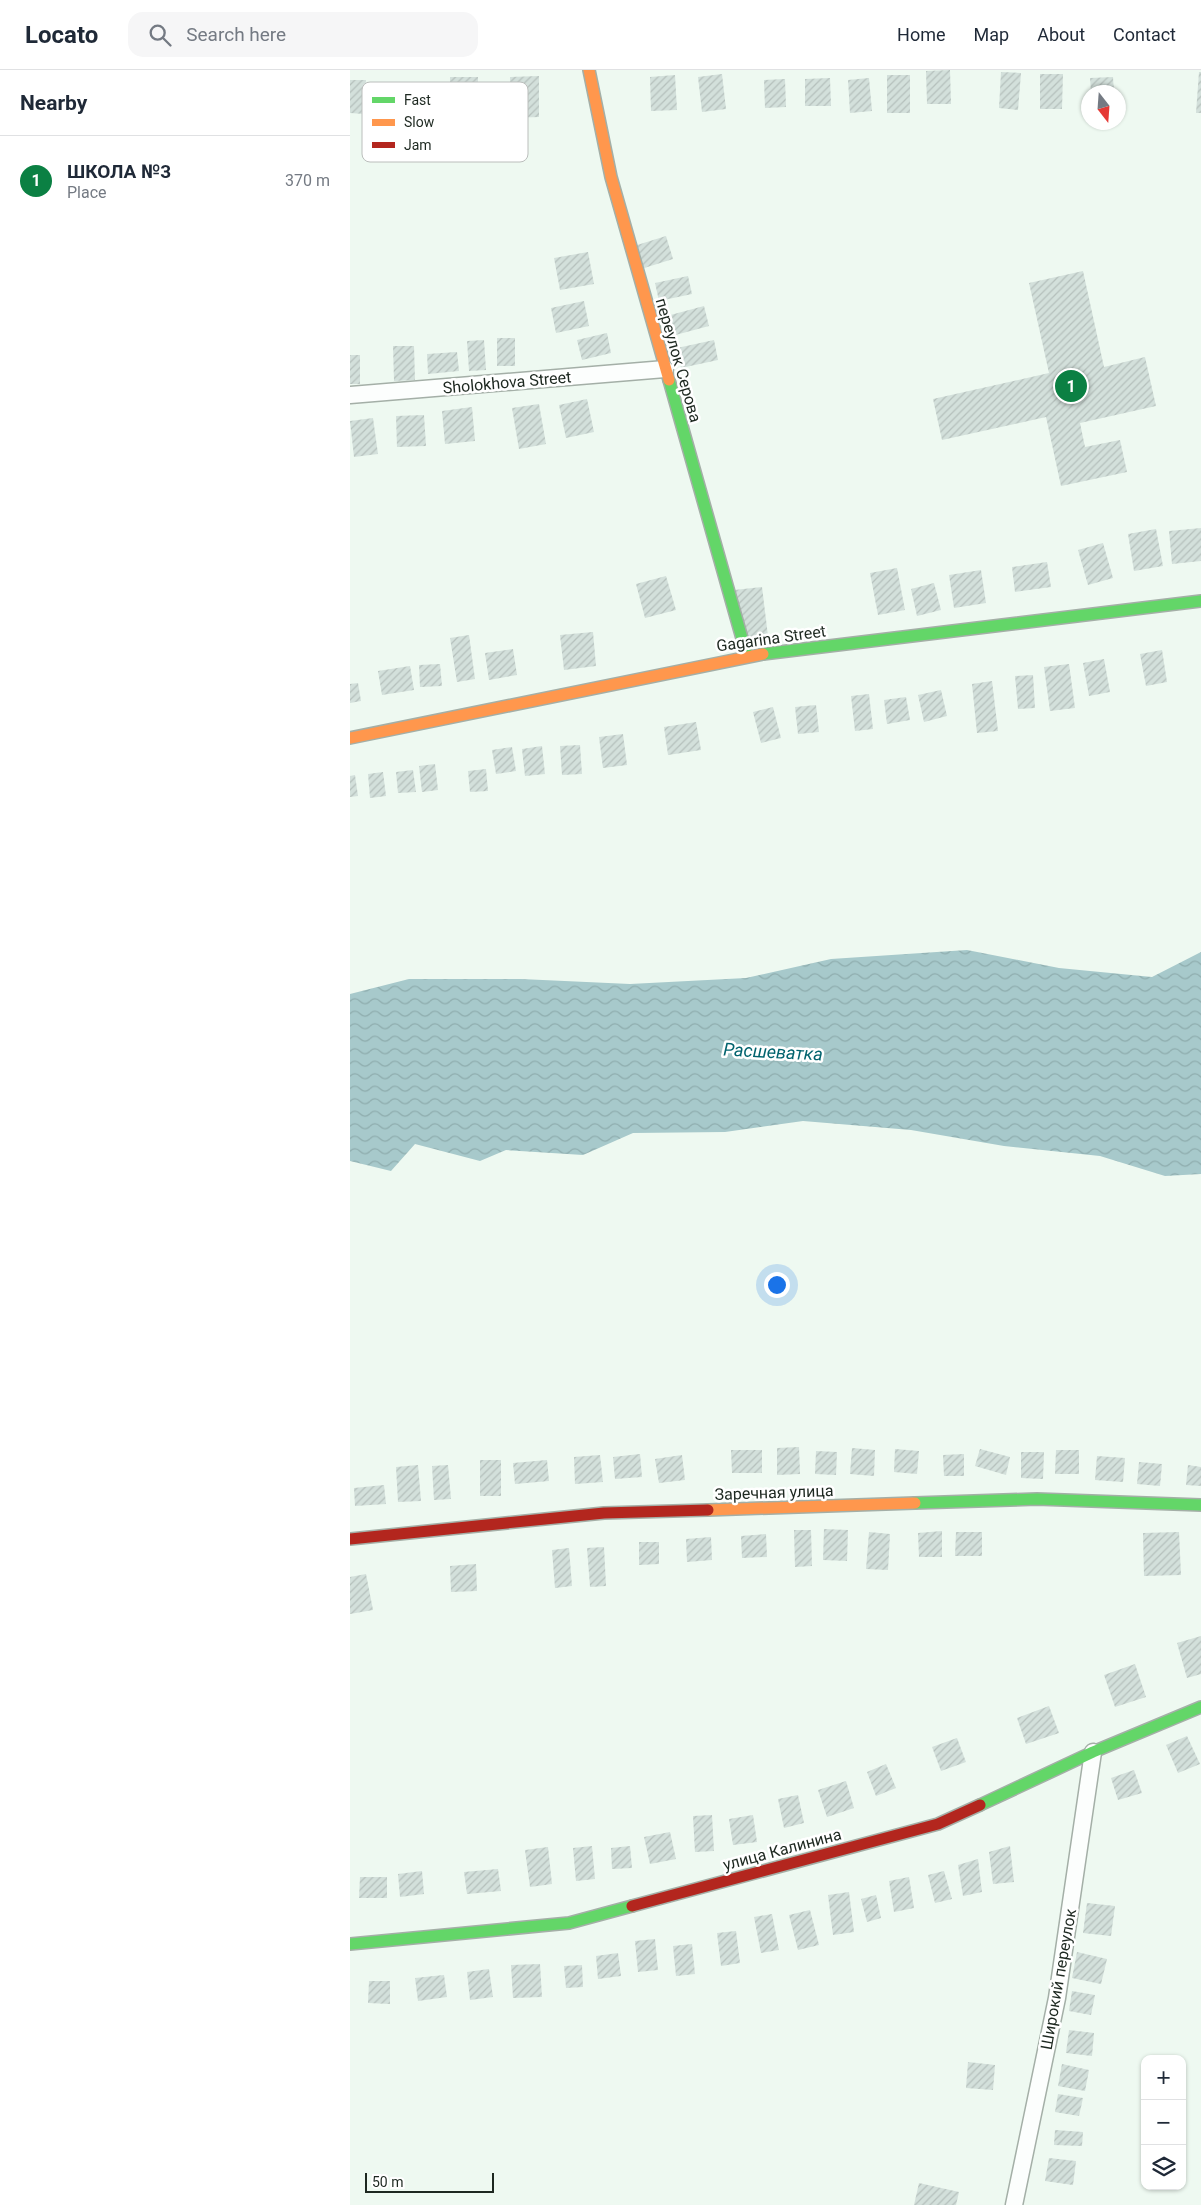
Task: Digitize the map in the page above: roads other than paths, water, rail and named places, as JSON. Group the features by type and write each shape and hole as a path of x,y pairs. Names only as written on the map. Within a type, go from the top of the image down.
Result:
{"street":[{"name":"переулок Серова","path":"589,70 611,177 747,656"},
{"name":"Sholokhova Street","path":"350,395 665,370"},
{"name":"Gagarina Street","path":"350,738 747,656 1201,601"},
{"name":"Заречная улица","path":"350,1539 604,1513 1037,1499 1201,1505"},
{"name":"улица Калинина","path":"350,1944 569,1923 938,1824 1093,1752 1201,1707"},
{"name":"Широкий переулок","path":"1014,2205 1057,1998 1093,1752"}],"water":[{"name":"Расшеватка","path":"967,950 1059,968 1152,977 1201,952 1201,1174 1165,1176 1100,1156 1004,1146 911,1130 803,1121 725,1132 633,1133 583,1155 506,1150 480,1161 415,1144 391,1171 350,1161 350,994 409,979 521,979 630,984 746,978 831,959"}],"place":[{"name":"ШКОЛА №3","path":"1071,386"}]}
